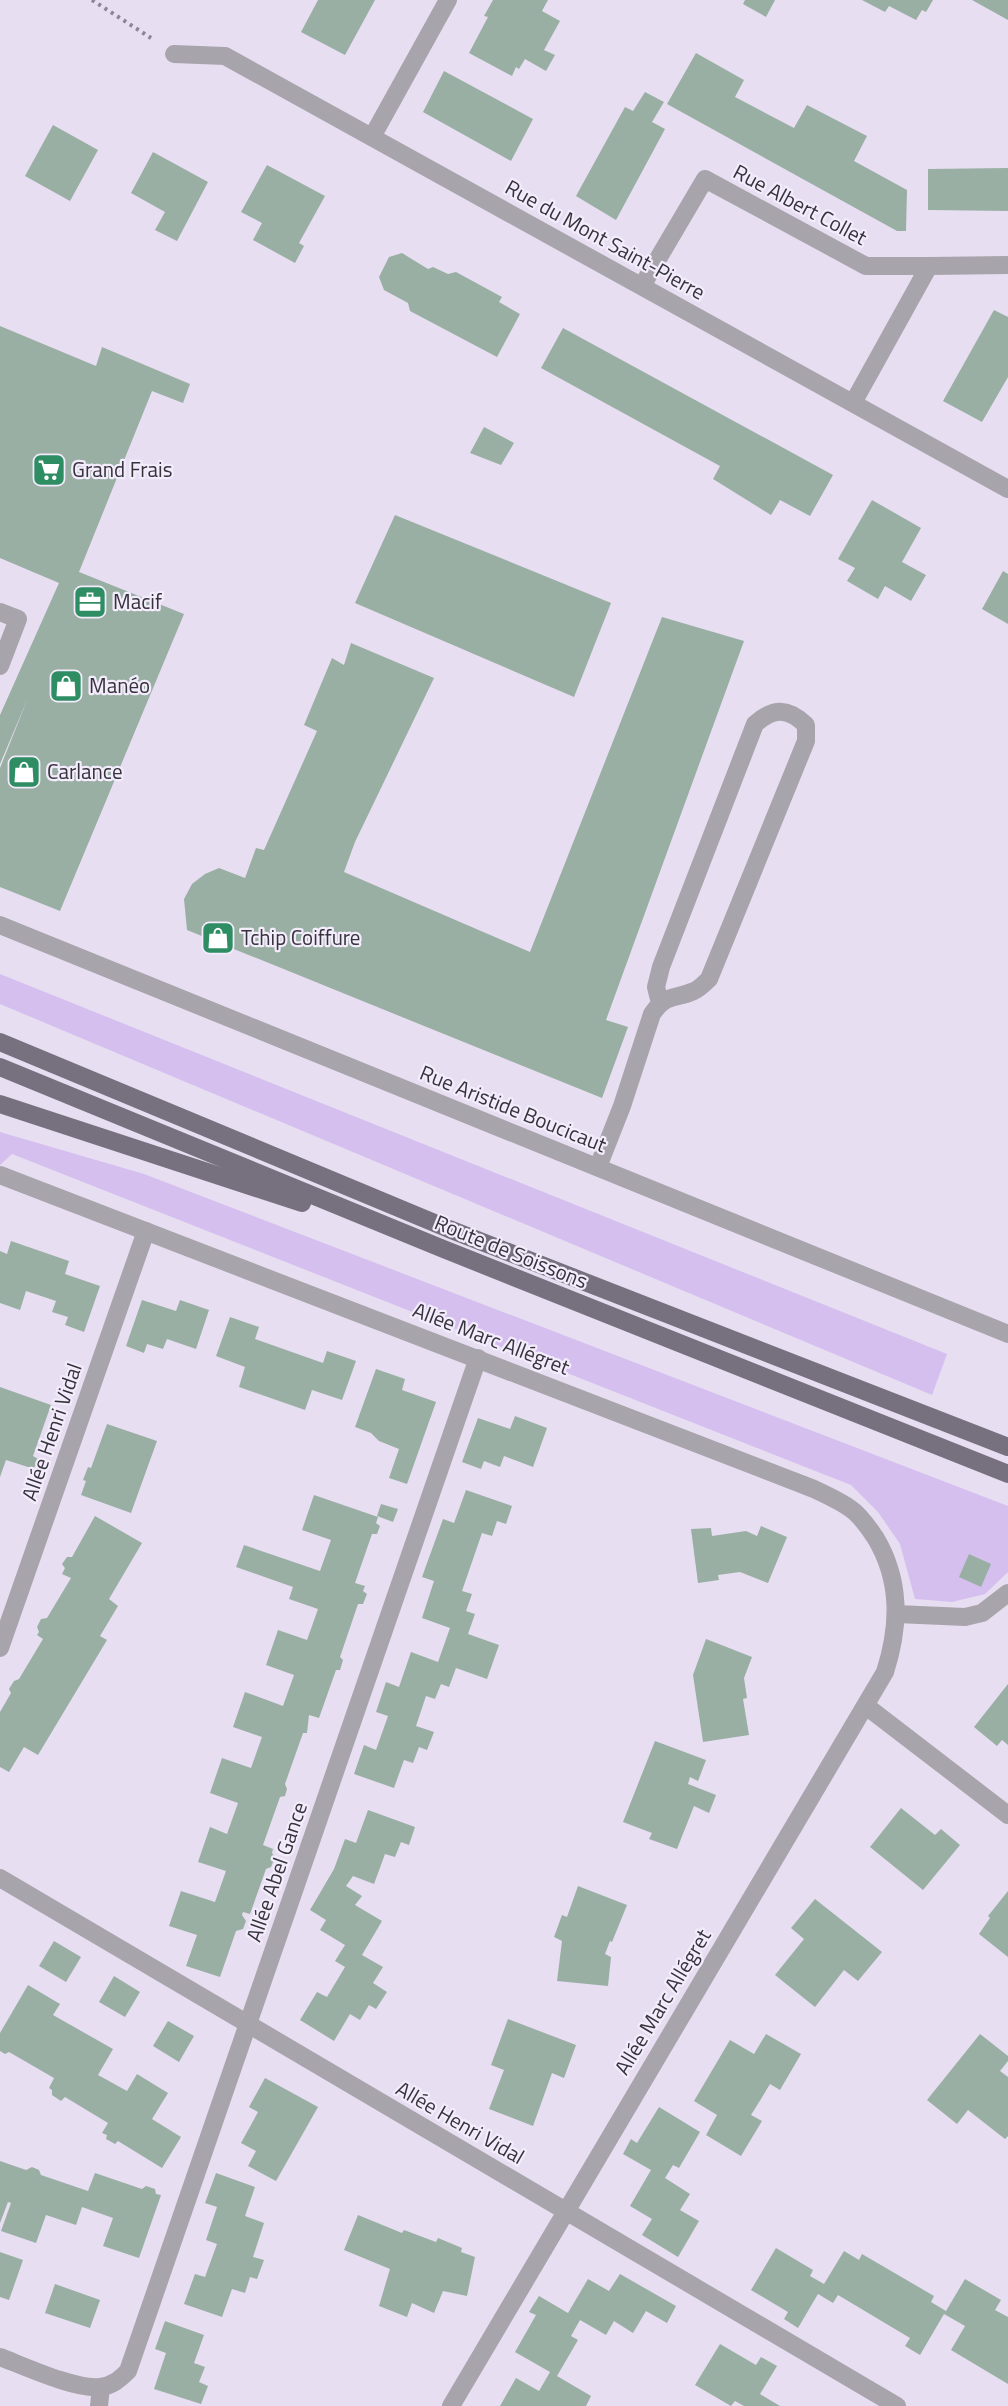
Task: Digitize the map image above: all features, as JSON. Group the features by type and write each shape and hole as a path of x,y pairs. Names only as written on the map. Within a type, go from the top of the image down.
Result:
{"main road":[{"name":"Route de Soissons","path":"0,1041 449,1229 1008,1447"},
{"name":"Route de Soissons","path":"0,1066 441,1248 1008,1474"},
{"path":"0,1104 441,1248"}],"street":[{"path":"372,137 448,0"},
{"name":"Rue du Mont Saint-Pierre","path":"174,54 225,56 1008,489"},
{"name":"Rue Albert Collet","path":"642,286 705,178 866,266 1008,265"},
{"path":"853,403 929,266"},
{"path":"0,612 18,619 0,666"},
{"path":"598,1167 622,1106 652,1014 660,1003 671,996 693,991 710,979 806,741 806,725 796,715 779,711 765,715 755,724 661,967 656,987 660,1003"},
{"name":"Rue Aristide Boucicaut","path":"0,925 1008,1334"},
{"name":"Allée Marc Allégret","path":"0,1175 814,1489 851,1509 867,1525 879,1545 895,1590 897,1614 893,1645 885,1672 451,2406"},
{"name":"Allée Henri Vidal","path":"0,1648 146,1231"},
{"name":"Allée Abel Gance","path":"101,2387 118,2381 128,2371 478,1358"},
{"path":"897,1614 965,1617 982,1612 1008,1593"},
{"path":"866,1706 1008,1815"},
{"name":"Allée Henri Vidal","path":"0,1878 897,2406"},
{"path":"0,2357 83,2386 101,2387 99,2406"}],"path":[{"path":"92,0 174,54"}],"shaded area":[{"path":"0,974 947,1354 932,1395 0,1004"},
{"path":"0,1132 144,1174 1008,1506 1008,1572 985,1594 952,1602 915,1599 900,1544 878,1512 851,1485 12,1154 0,1165"}],"building":[{"path":"318,0 375,0 345,55 301,32"},
{"path":"493,0 548,0 542,11 560,21 544,50 555,55 546,71 525,59 519,69 516,67 512,76 469,53 488,17 484,16"},
{"path":"745,0 775,0 766,17 743,4"},
{"path":"862,0 933,0 926,12 922,10 916,20 889,6 885,12"},
{"path":"972,0 1008,0 1008,20"},
{"path":"696,53 744,80 735,97 794,128 807,105 867,136 854,161 907,190 906,231 897,231 667,104"},
{"path":"444,71 533,119 511,161 423,112"},
{"path":"645,92 664,102 652,122 665,129 616,220 576,196 625,107 633,111"},
{"path":"53,125 98,150 70,201 25,176"},
{"path":"153,152 208,182 177,241 155,230 165,212 131,193"},
{"path":"267,165 325,196 299,243 304,246 295,263 253,240 262,223 241,212"},
{"path":"1008,168 1008,211 928,210 928,169"},
{"path":"402,253 428,269 433,267 448,274 456,272 502,297 499,302 520,314 497,357 410,311 408,303 384,290 379,277 389,257"},
{"path":"994,310 1008,317 1008,377 982,422 943,401"},
{"path":"0,326 96,366 102,347 190,384 183,403 152,391 79,572 184,614 60,911 0,887 0,768 28,698 0,764 0,715 59,583 0,558"},
{"path":"563,328 833,475 810,516 780,500 771,515 713,479 720,466 541,368"},
{"path":"484,427 514,443 501,465 470,453"},
{"path":"872,500 921,528 902,562 926,575 911,601 885,586 878,599 847,581 855,568 838,559"},
{"path":"395,515 611,603 574,697 355,603"},
{"path":"1003,571 1008,574 1008,624 982,609"},
{"path":"662,617 744,641 606,1020 628,1027 602,1098 187,930 184,899 192,884 205,874 219,868 245,878 256,848 264,850 317,731 304,725 332,658 344,665 351,643 434,678 355,842 344,872 530,952"},
{"path":"11,1241 69,1261 65,1274 100,1286 84,1332 65,1325 68,1317 52,1312 56,1301 26,1291 20,1310 0,1303 0,1251 7,1254"},
{"path":"142,1300 176,1311 180,1300 209,1310 196,1349 167,1339 163,1349 147,1344 144,1353 126,1346"},
{"path":"230,1317 259,1327 255,1339 323,1363 327,1351 356,1361 342,1400 312,1390 305,1410 239,1387 245,1367 216,1356"},
{"path":"376,1369 405,1379 402,1390 436,1402 407,1484 389,1478 399,1449 355,1427"},
{"path":"0,1387 51,1405 33,1456 38,1459 37,1466 31,1468 6,1460 0,1477"},
{"path":"515,1416 547,1428 533,1467 504,1456 500,1467 484,1461 481,1469 462,1462 478,1418 510,1429"},
{"path":"107,1424 157,1441 131,1513 81,1495 86,1481 83,1480 88,1467 91,1468"},
{"path":"466,1490 512,1506 506,1524 497,1521 492,1536 482,1533 462,1591 472,1594 466,1611 475,1614 468,1634 499,1645 487,1679 456,1668 449,1687 441,1684 435,1699 426,1696 416,1726 434,1732 427,1750 419,1747 413,1763 404,1760 394,1788 354,1774 364,1745 376,1750 388,1716 376,1712 386,1682 399,1687 411,1652 438,1662 450,1628 422,1618 434,1581 422,1577 443,1519 454,1523"},
{"path":"314,1495 378,1517 376,1523 380,1526 377,1534 372,1534 355,1583 365,1586 363,1591 367,1594 363,1604 358,1604 340,1657 343,1660 340,1670 336,1670 319,1718 309,1715 307,1733 303,1733 285,1784 287,1789 285,1796 280,1797 263,1845 273,1849 272,1853 275,1857 271,1867 266,1869 250,1914 243,1912 242,1915 246,1921 243,1929 236,1931 220,1977 186,1966 197,1935 169,1926 181,1891 215,1902 226,1871 198,1862 210,1827 227,1834 238,1803 210,1793 222,1758 251,1768 262,1737 233,1727 245,1692 283,1706 294,1675 266,1665 278,1630 307,1640 318,1609 289,1599 293,1587 236,1567 244,1545 320,1571 331,1540 302,1530"},
{"path":"381,1504 398,1509 393,1522 377,1516"},
{"path":"95,1516 142,1543 109,1599 118,1606 100,1636 107,1640 38,1755 24,1747 9,1772 0,1767 0,1712 11,1693 9,1689 14,1681 19,1679 43,1639 37,1635 39,1632 37,1627 41,1619 47,1618 71,1578 62,1574 65,1568 62,1564 67,1557 72,1557"},
{"path":"761,1526 787,1537 768,1583 740,1572 718,1575 719,1580 698,1583 691,1529 711,1528 712,1536 746,1531 757,1536"},
{"path":"969,1554 991,1564 981,1587 959,1577"},
{"path":"706,1639 752,1657 744,1678 747,1698 743,1699 749,1735 703,1742 693,1675"},
{"path":"1008,1684 1008,1745 1002,1740 997,1746 974,1727"},
{"path":"655,1741 706,1760 698,1781 690,1777 688,1784 716,1795 709,1813 694,1806 677,1849 649,1839 652,1833 623,1822"},
{"path":"901,1808 935,1835 941,1829 960,1845 923,1890 870,1847"},
{"path":"368,1810 415,1827 409,1845 401,1842 395,1857 385,1854 374,1884 353,1876 346,1886 362,1896 355,1905 382,1921 362,1955 383,1967 373,1983 387,1992 376,2009 369,2005 360,2020 350,2014 334,2041 300,2020 317,1992 327,1997 345,1967 335,1961 345,1945 320,1930 326,1920 310,1910 334,1869 345,1839 356,1843"},
{"path":"578,1886 627,1905 605,1954 611,1957 608,1986 557,1981 562,1941 554,1937 562,1915 567,1917"},
{"path":"1008,1891 1008,1957 979,1934 990,1918 988,1916"},
{"path":"815,1899 882,1952 858,1981 844,1970 815,2007 775,1975 804,1939 791,1928"},
{"path":"54,1941 81,1957 66,1982 39,1966"},
{"path":"114,1976 140,1992 125,2017 99,2002"},
{"path":"28,1985 60,2004 53,2015 113,2049 98,2075 127,2091 137,2074 168,2093 152,2119 181,2137 162,2168 118,2141 115,2144 106,2139 107,2135 102,2133 108,2123 65,2097 61,2101 52,2095 52,2090 49,2088 54,2078 9,2052 5,2054 0,2051 0,2033"},
{"path":"508,2019 576,2045 564,2078 552,2073 533,2126 489,2109 504,2070 491,2065"},
{"path":"168,2021 194,2036 179,2062 153,2046"},
{"path":"766,2034 801,2054 780,2090 770,2084 751,2115 762,2121 741,2156 706,2135 717,2115 694,2101 730,2040 754,2054"},
{"path":"980,2034 1008,2056 1008,2061 1000,2071 1008,2077 1008,2136 1005,2139 968,2110 957,2124 927,2100"},
{"path":"265,2078 318,2107 276,2181 248,2166 256,2151 241,2143 258,2112 249,2107"},
{"path":"659,2107 700,2132 679,2168 673,2165 665,2178 690,2194 680,2210 699,2221 678,2257 642,2235 652,2219 630,2206 651,2170 623,2154 631,2139 637,2143"},
{"path":"0,2161 26,2170 32,2167 39,2170 41,2175 88,2191 95,2173 142,2189 146,2186 155,2189 156,2194 161,2195 139,2258 103,2246 113,2218 82,2207 76,2225 46,2215 36,2243 1,2231 11,2203 8,2202 0,2223"},
{"path":"216,2173 255,2187 245,2216 264,2223 253,2257 264,2260 257,2279 250,2277 245,2293 232,2289 222,2317 184,2304 195,2274 205,2277 217,2244 206,2240 217,2207 205,2203"},
{"path":"358,2215 402,2233 404,2230 436,2242 438,2238 462,2248 461,2252 475,2257 467,2296 443,2291 434,2313 412,2303 407,2317 379,2306 390,2269 344,2250"},
{"path":"776,2248 813,2270 810,2276 824,2284 844,2251 859,2260 862,2254 934,2296 931,2302 946,2311 965,2279 1001,2300 995,2310 1008,2317 1008,2384 951,2350 965,2326 944,2314 920,2355 905,2346 910,2338 838,2295 833,2303 818,2294 798,2328 784,2319 788,2312 751,2290"},
{"path":"0,2252 23,2260 9,2300 0,2297"},
{"path":"620,2274 676,2306 667,2323 646,2311 633,2333 614,2321 606,2335 580,2320 571,2336 578,2340 557,2376 591,2396 586,2406 500,2406 516,2378 539,2391 550,2372 515,2352 536,2315 529,2312 539,2296 568,2313 588,2279 609,2291"},
{"path":"55,2284 100,2300 90,2328 45,2313"},
{"path":"165,2321 204,2335 194,2363 205,2367 199,2382 208,2386 201,2404 154,2389 166,2353 155,2349"},
{"path":"720,2344 756,2365 761,2357 777,2366 760,2394 780,2406 744,2406 735,2401 731,2406 695,2385"}],"place":[{"name":"Grand Frais","path":"49,470"},
{"name":"Macif","path":"90,602"},
{"name":"Manéo","path":"66,686"},
{"name":"Carlance","path":"24,772"},
{"name":"Tchip Coiffure","path":"218,938"}]}
